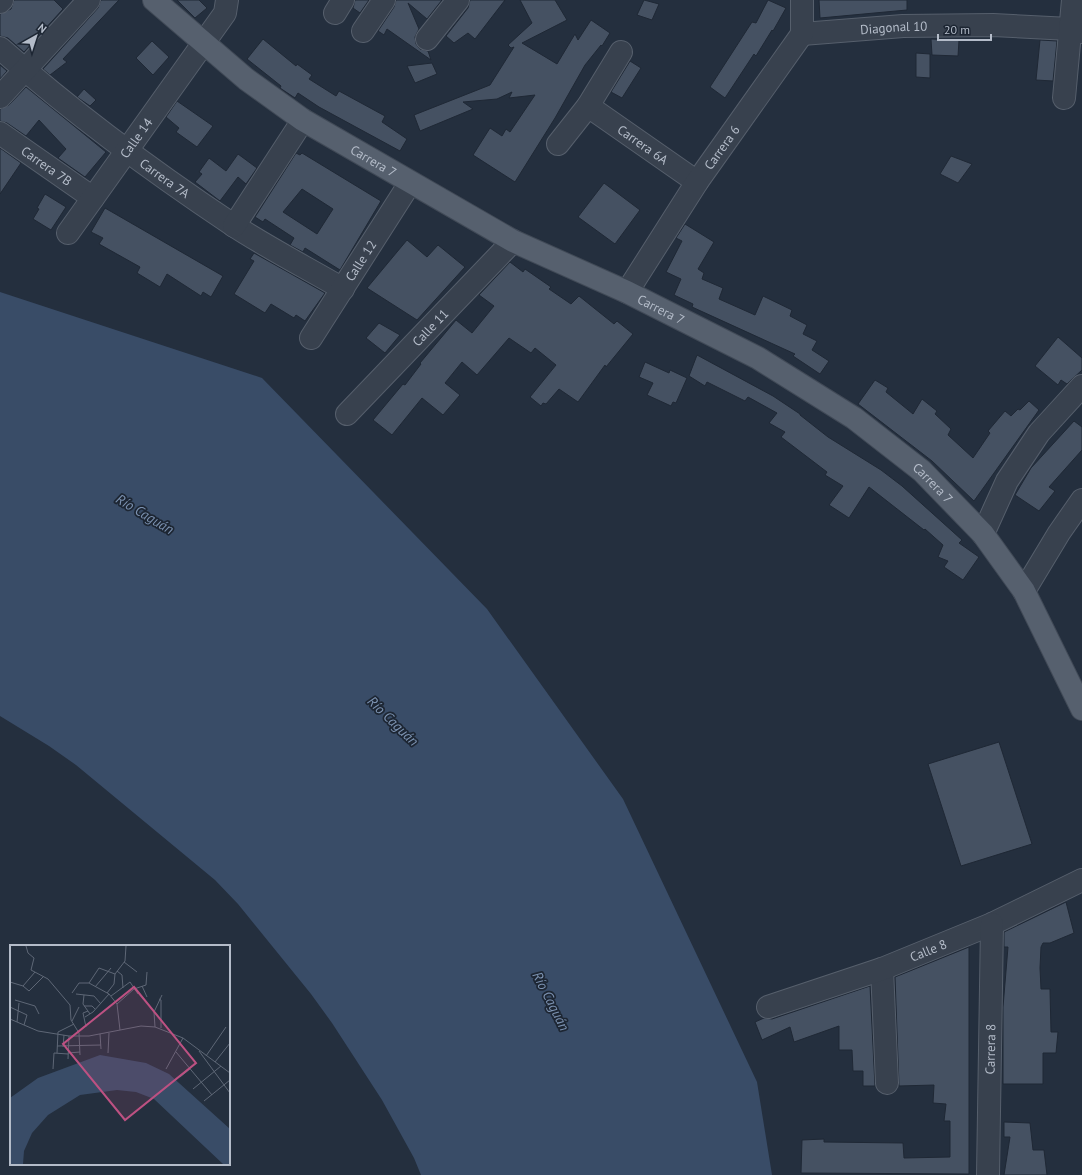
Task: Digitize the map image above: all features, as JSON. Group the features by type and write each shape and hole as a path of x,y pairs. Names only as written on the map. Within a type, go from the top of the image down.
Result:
{"main road":[{"name":"Carrera 7","path":"154,0 246,79 303,120 513,241 627,292 758,358 854,418 922,470 983,534 1024,591 1082,709"}],"street":[{"path":"0,97 89,0"},
{"name":"Calle 14","path":"68,233 225,13 226,0"},
{"path":"363,31 384,0"},
{"path":"427,39 458,0"},
{"path":"802,0 802,34"},
{"path":"1064,98 1076,31 1072,0"},
{"name":"Diagonal 10","path":"802,34 903,26 992,25 1076,31"},
{"name":"Carrera 6","path":"627,292 697,182 802,34"},
{"name":"Carrera 7A","path":"0,48 126,152 234,226 343,289"},
{"path":"558,144 588,106 621,52"},
{"name":"Carrera 6A","path":"588,106 697,182"},
{"path":"234,226 303,120"},
{"name":"Carrera 7B","path":"0,134 93,198"},
{"name":"Calle 12","path":"312,338 410,183"},
{"name":"Calle 11","path":"347,414 513,241"},
{"path":"983,534 1007,481 1039,433 1082,386"},
{"path":"1024,591 1059,533 1082,500"},
{"name":"Calle 8","path":"768,1007 882,969 992,924 1082,880"},
{"name":"Carrera 8","path":"988,1175 992,924"},
{"path":"882,969 887,1083"}],"water":[{"name":"Río Caguán","path":"0,292 262,378 487,609 623,799 757,1082 772,1175 421,1175 414,1158 382,1100 332,1023 311,994 238,904 215,880 76,765 49,746 0,716"}],"building":[{"path":"14,0 54,0 63,9 24,52 8,38 0,36 0,14 11,9"},
{"path":"101,0 119,0 63,59 67,62 50,75 43,69 98,8"},
{"path":"177,0 199,0 207,8 195,18"},
{"path":"355,0 369,0 360,13 353,8"},
{"path":"396,0 442,0 427,19 408,3 419,29 415,37 416,44 420,49 428,51 431,60 387,29 384,35 378,31 394,7"},
{"path":"470,0 505,0 475,39 468,33 454,43 446,36 468,8"},
{"path":"520,0 555,0 567,20 522,43 557,64 575,34 578,40 591,20 610,33 602,46 601,45 585,65 555,118 515,182 473,155 490,128 502,136 506,129 510,132 535,95 509,98 512,92 497,99 463,102 473,109 420,131 414,115 490,85 514,47 511,48 508,45 532,23"},
{"path":"644,0 659,4 652,20 637,15"},
{"path":"768,0 786,8 773,31 772,30 756,56 754,54 725,98 710,87 752,22 756,23"},
{"path":"819,0 907,0 907,10 820,18"},
{"path":"263,39 296,66 297,64 312,75 309,79 336,96 339,91 385,116 382,122 407,139 400,151 319,107 298,93 295,98 280,88 281,86 247,59"},
{"path":"931,39 959,40 958,56 932,55"},
{"path":"1040,40 1057,41 1053,81 1036,80"},
{"path":"152,41 169,57 153,75 136,58"},
{"path":"916,53 930,54 930,78 916,77"},
{"path":"630,61 641,68 622,98 611,92"},
{"path":"432,63 437,74 415,83 407,66"},
{"path":"0,65 7,71 0,79"},
{"path":"26,87 106,152 85,177 58,158 66,149 39,120 26,136 7,123 0,121 0,109 9,105"},
{"path":"84,89 96,100 90,106 77,97"},
{"path":"177,101 213,126 197,147 176,132 179,128 166,117"},
{"path":"0,148 21,163 0,194"},
{"path":"296,153 300,155 302,153 381,201 340,270 305,248 303,252 290,245 294,238 265,219 263,222 255,217","holes":["302,189 333,209 317,234 283,212"]},
{"path":"238,154 257,168 246,184 238,177 220,201 195,182 202,174 199,172 209,158 226,171"},
{"path":"951,156 972,164 958,183 940,174"},
{"path":"604,183 640,210 615,244 578,217"},
{"path":"45,194 66,207 51,230 33,219"},
{"path":"105,208 223,276 211,297 203,292 201,296 167,274 160,287 137,273 140,267 99,244 103,238 91,232"},
{"path":"685,224 714,242 698,269 704,273 702,279 723,288 719,299 755,315 763,296 792,310 790,316 807,325 803,334 817,341 812,350 829,361 820,374 793,356 795,354 692,307 693,304 674,295 681,279 666,272 682,241 676,238"},
{"path":"407,240 427,257 438,245 465,267 417,320 367,288"},
{"path":"254,253 325,293 305,321 296,315 294,318 271,304 265,313 234,294 254,261 250,259"},
{"path":"510,262 523,272 525,269 551,287 549,289 571,304 579,296 614,324 617,321 633,334 606,367 605,365 578,402 559,389 546,404 543,403 541,406 530,397 556,365 535,348 531,353 509,338 477,375 462,362 445,383 460,395 443,415 422,398 392,435 373,420 403,384 405,385 421,364 420,363 456,320 472,333 494,306 479,295"},
{"path":"379,323 400,335 385,353 366,338"},
{"path":"1058,337 1082,358 1082,370 1067,384 1061,380 1058,385 1035,366"},
{"path":"697,355 773,396 800,414 828,437 881,470 902,486 962,540 959,543 979,557 963,580 944,567 948,561 938,557 943,545 925,529 924,530 869,487 849,518 829,505 843,486 825,475 827,472 781,437 785,432 769,423 777,413 748,397 745,401 707,382 705,386 689,376"},
{"path":"645,362 669,373 670,370 687,378 676,403 673,402 671,406 647,395 653,383 639,377"},
{"path":"875,380 888,388 886,392 913,414 922,399 937,411 935,414 951,429 948,435 973,458 990,433 988,431 1005,411 1011,416 1029,401 1039,410 974,501 932,461 858,404"},
{"path":"1074,421 1082,427 1082,450 1049,487 1055,491 1039,511 1015,495 1031,468"},
{"path":"999,742 1032,844 961,866 928,764"},
{"path":"1066,902 1074,933 1050,943 1043,943 1041,947 1041,989 1050,989 1051,1032 1058,1032 1056,1053 1043,1053 1043,1084 1003,1084 1003,1007 1008,947 1004,947 1004,932"},
{"path":"969,947 969,1174 801,1173 802,1140 824,1139 824,1142 903,1143 904,1158 950,1157 950,1121 944,1121 946,1104 933,1103 934,1085 899,1086 895,977"},
{"path":"870,986 875,1086 863,1086 863,1071 853,1071 852,1050 839,1050 839,1026 794,1042 790,1027 762,1040 755,1022 764,1018 772,1019"},
{"path":"1004,1122 1030,1123 1033,1150 1044,1150 1047,1175 1004,1175 1010,1137 1004,1137"}]}
